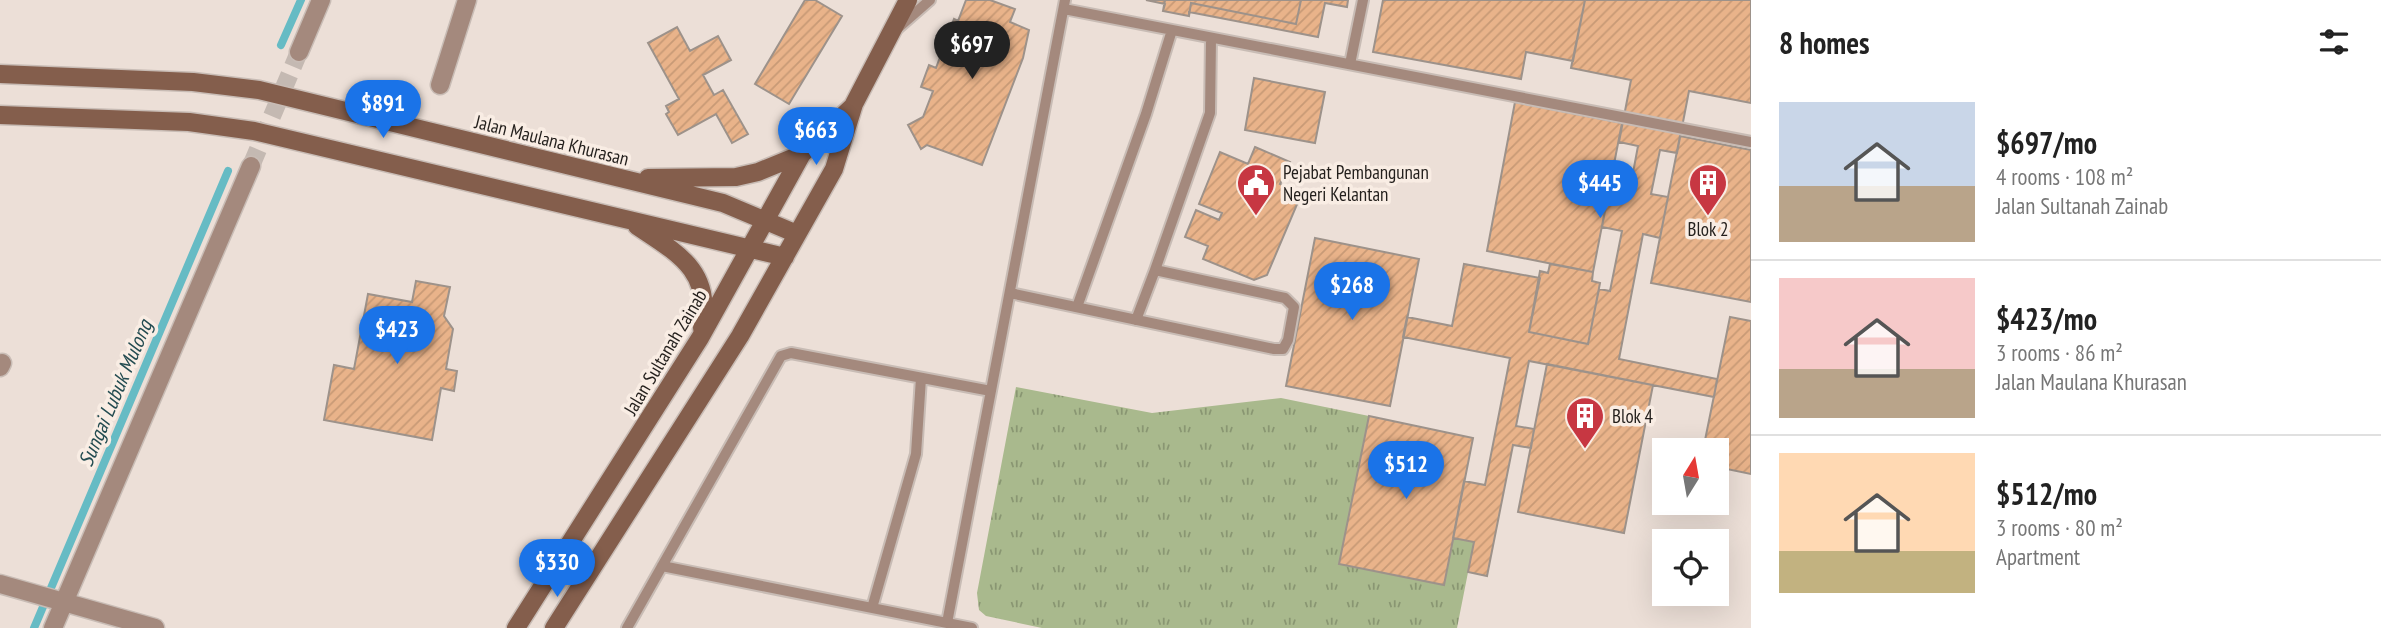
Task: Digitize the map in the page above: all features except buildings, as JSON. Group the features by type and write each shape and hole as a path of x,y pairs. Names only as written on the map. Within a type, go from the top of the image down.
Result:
{"main road":[{"name":"Jalan Sultanah Zainab","path":"554,628 740,337 834,169 854,104 908,0"},
{"name":"Jalan Maulana Khurasan","path":"0,74 193,82 259,90 723,203 797,234"},
{"name":"Jalan Sultanah Zainab","path":"516,628 700,338 802,154 854,104"},
{"path":"0,115 189,122 254,131 785,257"},
{"path":"620,178 736,177 758,172 802,154"},
{"path":"626,219 671,248 699,277 705,314 700,338"},
{"path":"567,628 583,583"}],"street":[{"path":"299,52 321,0"},
{"path":"440,85 467,0"},
{"path":"53,628 251,166"},
{"path":"0,584 155,628"}],"lane":[{"path":"889,37 930,0"},
{"path":"1350,64 1363,0"},
{"path":"947,623 1065,5 1211,38 1751,142"},
{"path":"1077,307 1146,114 1172,30"},
{"path":"1136,320 1210,113 1211,38"},
{"path":"1010,293 1275,349 1283,349 1286,346 1294,312 1290,300 1155,270"},
{"path":"627,628 781,356 791,353 991,391"},
{"path":"872,608 916,454 921,378"},
{"path":"662,566 972,628"}],"green space":[{"path":"1016,387 1152,413 1281,398 1369,416 1339,564 1443,585 1453,538 1474,542 1457,628 1042,628 986,616 979,610 977,593"}],"waterway":[{"name":"Sungai Lubuk Mulong","path":"281,45 301,0"},
{"name":"Sungai Lubuk Mulong","path":"34,628 228,171"}],"tunnel":[{"path":"251,166 299,52"}],"place":[{"name":"Pejabat Pembangunan Negeri Kelantan","path":"1256,217"},
{"name":"Blok 2","path":"1708,217"},
{"name":"Blok 4","path":"1585,450"}]}
